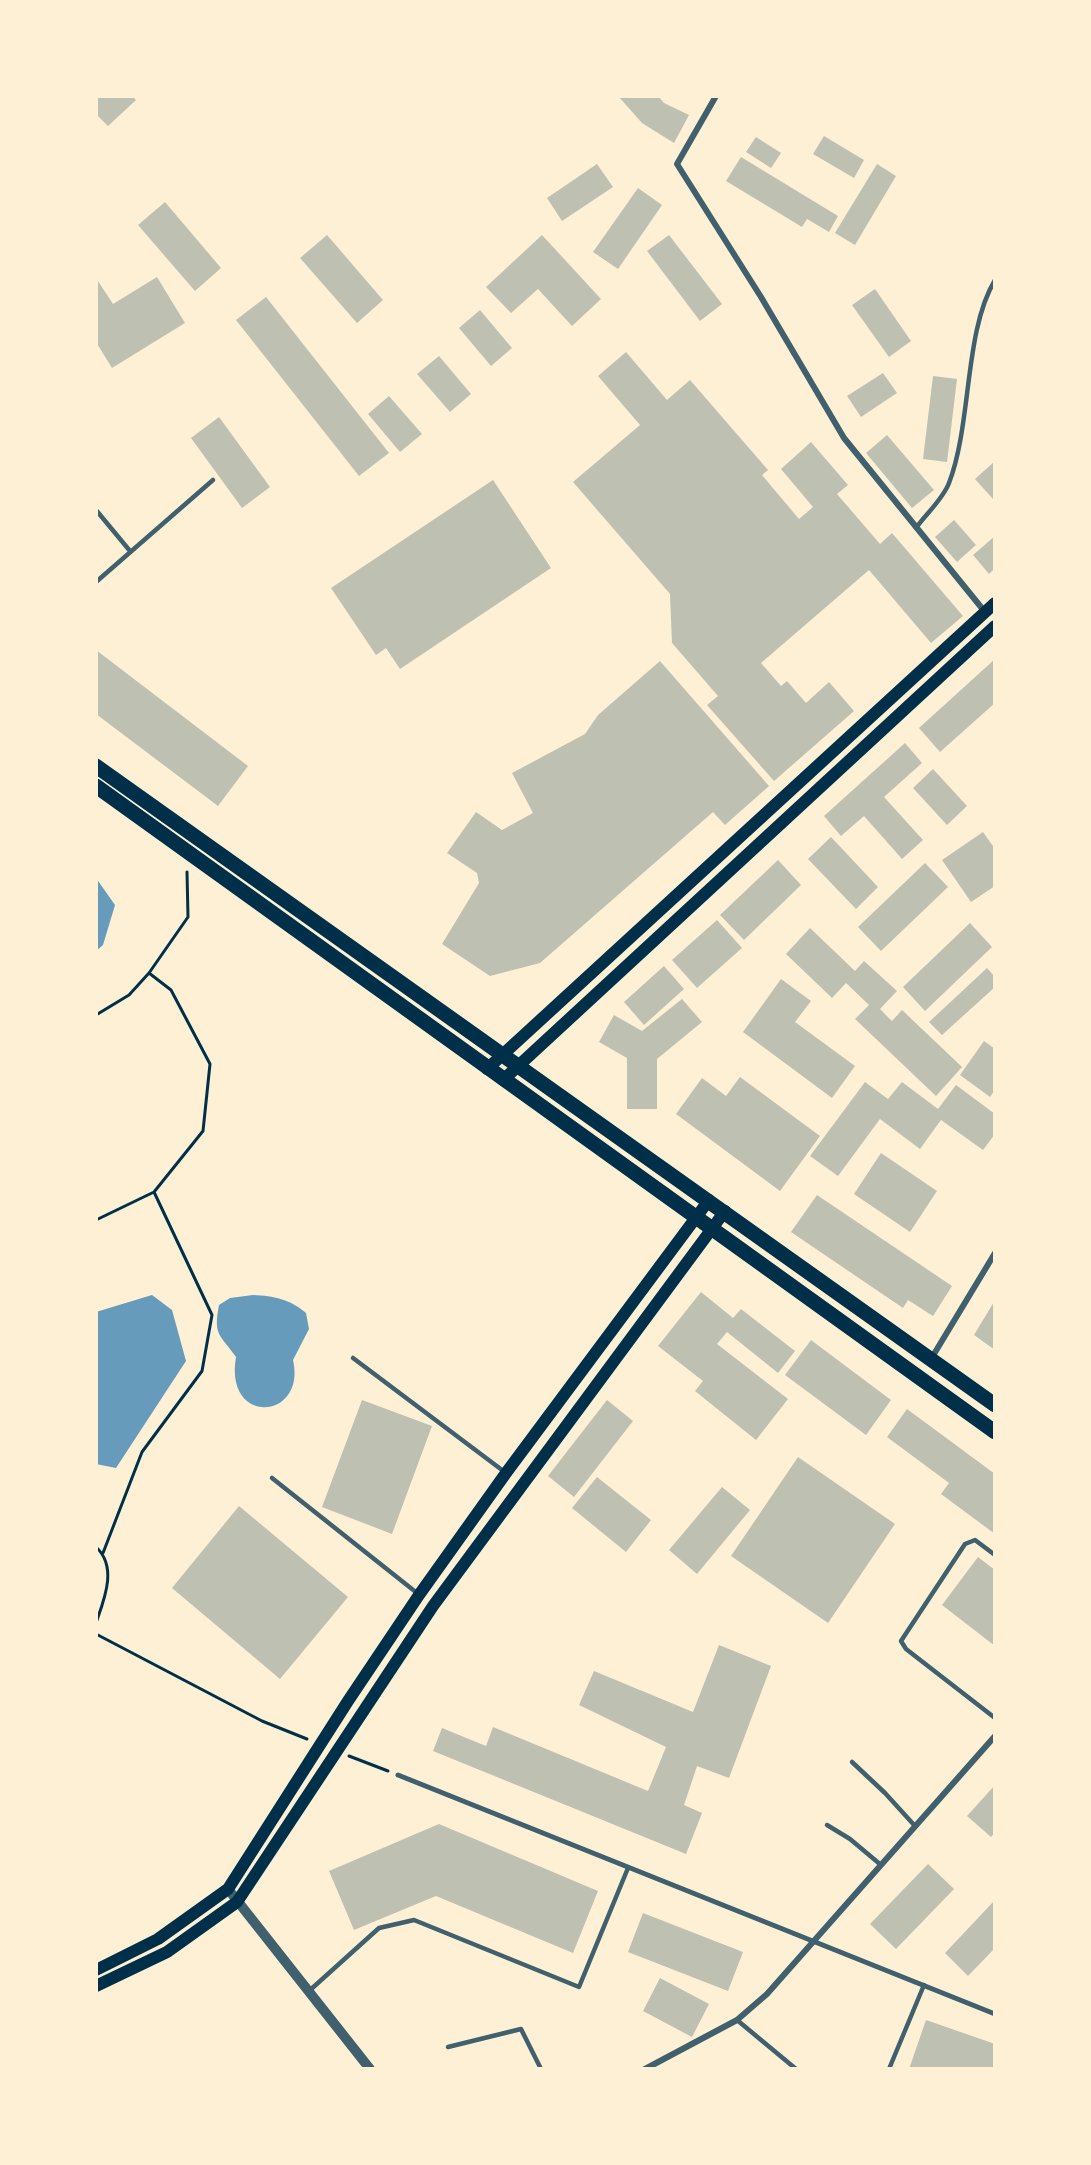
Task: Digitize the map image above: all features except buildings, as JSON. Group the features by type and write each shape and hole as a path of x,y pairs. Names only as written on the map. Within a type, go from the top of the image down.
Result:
{"main road":[{"path":"488,1069 995,603"},
{"path":"503,1080 995,626"},
{"path":"96,766 995,1405"},
{"path":"96,786 995,1432"},
{"path":"96,1970 158,1939 228,1889 419,1595 506,1473 709,1200"},
{"path":"96,1986 167,1952 237,1902 426,1615 725,1211"}],"street":[{"path":"716,96 677,164 844,438 984,612"},
{"path":"931,1359 995,1253"},
{"path":"645,2069 736,2020 767,1994 995,1736"},
{"path":"398,1775 995,2014"},
{"path":"228,1889 369,2069"}],"lane":[{"path":"916,528 948,486 964,421 978,331 987,293 995,280"},
{"path":"96,582 213,480"},
{"path":"96,510 130,551"},
{"path":"352,1358 506,1473"},
{"path":"272,1478 419,1595"},
{"path":"995,1556 975,1540 965,1544 901,1641 906,1649 995,1718"},
{"path":"852,1762 915,1826"},
{"path":"827,1825 850,1839 881,1864"},
{"path":"309,1991 379,1928 414,1920 579,1988 628,1868"},
{"path":"889,2069 924,1986"},
{"path":"736,2020 796,2069"},
{"path":"448,2047 521,2029 541,2069"}],"path":[{"path":"96,1015 129,996 149,973 188,917 188,852"},
{"path":"96,1220 154,1192 203,1131 210,1064 171,990 149,973"},
{"path":"96,1623 109,1588 103,1553 142,1452 201,1371 212,1315 154,1192"},
{"path":"96,1547 103,1553"},
{"path":"96,1634 262,1721 296,1734"},
{"path":"367,1763 398,1775"}],"water":[{"path":"96,878 115,905 103,945 96,951"},
{"path":"152,1295 172,1310 186,1361 116,1468 96,1464 96,1312"},
{"path":"253,1295 275,1297 294,1304 306,1313 309,1329 293,1360 294,1380 288,1395 278,1404 265,1407 252,1405 242,1395 236,1380 236,1357 219,1334 217,1323 219,1305 230,1298"}]}
